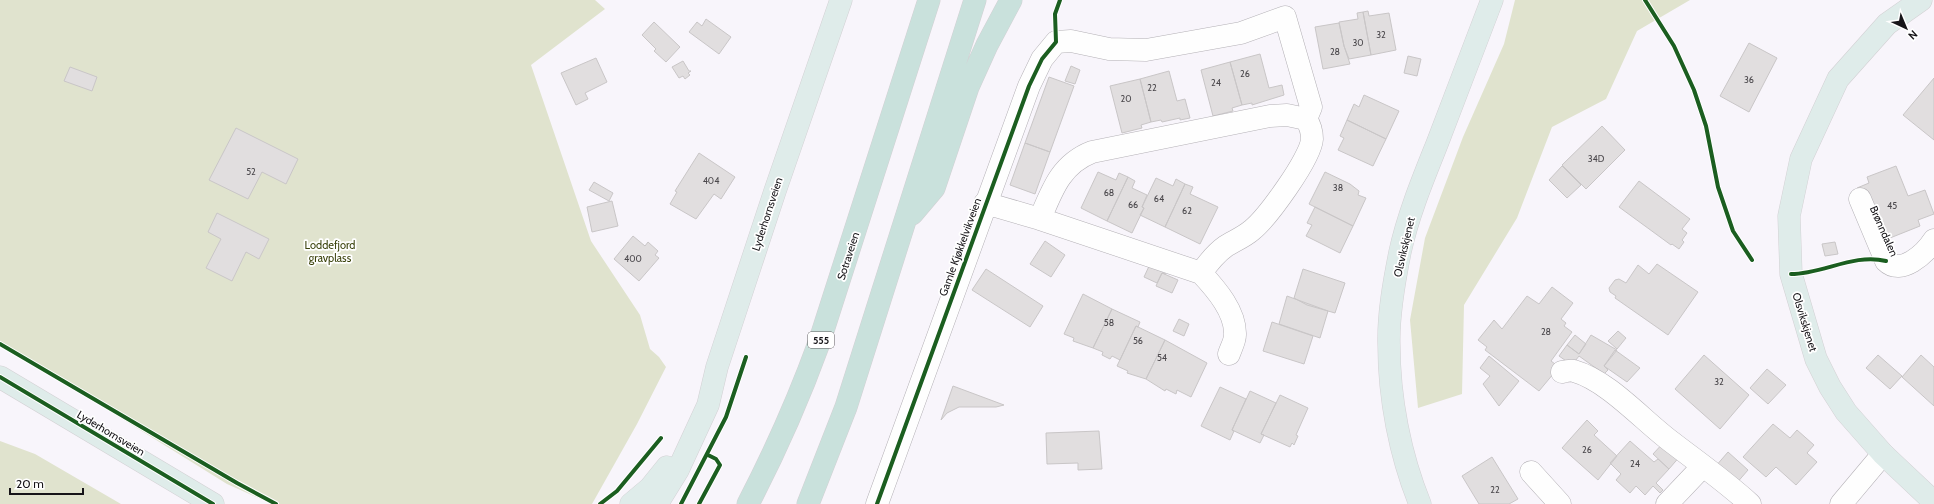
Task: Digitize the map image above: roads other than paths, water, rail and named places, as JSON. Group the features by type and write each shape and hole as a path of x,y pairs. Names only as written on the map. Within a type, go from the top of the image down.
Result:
{"highway":[{"name":"Sotraveien","path":"748,504 776,450 802,390 820,343 929,0"},
{"path":"808,504 846,407 975,0"},
{"path":"905,221 934,188 968,87 987,45 1011,0"}],"main road":[{"name":"Lyderhornsveien","path":"658,504 678,470 708,405 717,367 775,191 841,0"},
{"name":"Olsvikskjenet","path":"1420,504 1414,489 1401,443 1393,397 1389,344 1392,306 1400,251 1416,197 1492,0"},
{"name":"Olsvikskjenet","path":"1922,0 1887,24 1838,79 1802,159 1789,216 1791,274 1816,359 1830,387 1846,412 1883,454 1934,502"},
{"name":"Lyderhornsveien","path":"0,377 213,504"},
{"name":"Lyderhornsveien","path":"631,504 650,488 698,428"}],"street":[{"name":"Gamle Kjøkkelvikveien","path":"877,504 985,203 1029,86 1042,59 1056,42 1071,41 1108,49 1146,50 1240,33 1285,17 1311,107 1306,119 1310,125 1312,140 1306,156 1289,185 1252,230 1225,247 1211,259 1201,273"},
{"path":"1040,219 1062,172 1080,157 1092,152 1270,116 1287,115 1306,119"},
{"name":"Brønndalen","path":"1860,199 1886,261 1890,265 1906,265 1928,250 1934,240"},
{"name":"Gamle Kjøkkelvikveien","path":"985,203 1040,219 1201,273 1214,286 1233,318 1235,336 1229,354"},
{"path":"1562,372 1573,370 1596,381 1630,406 1671,442 1730,485 1750,504"},
{"path":"1841,504 1883,454"},
{"path":"1668,504 1703,466"},
{"path":"1531,472 1560,504"}],"park label":[{"name":"Loddefjord gravplass","path":"330,251"}]}
